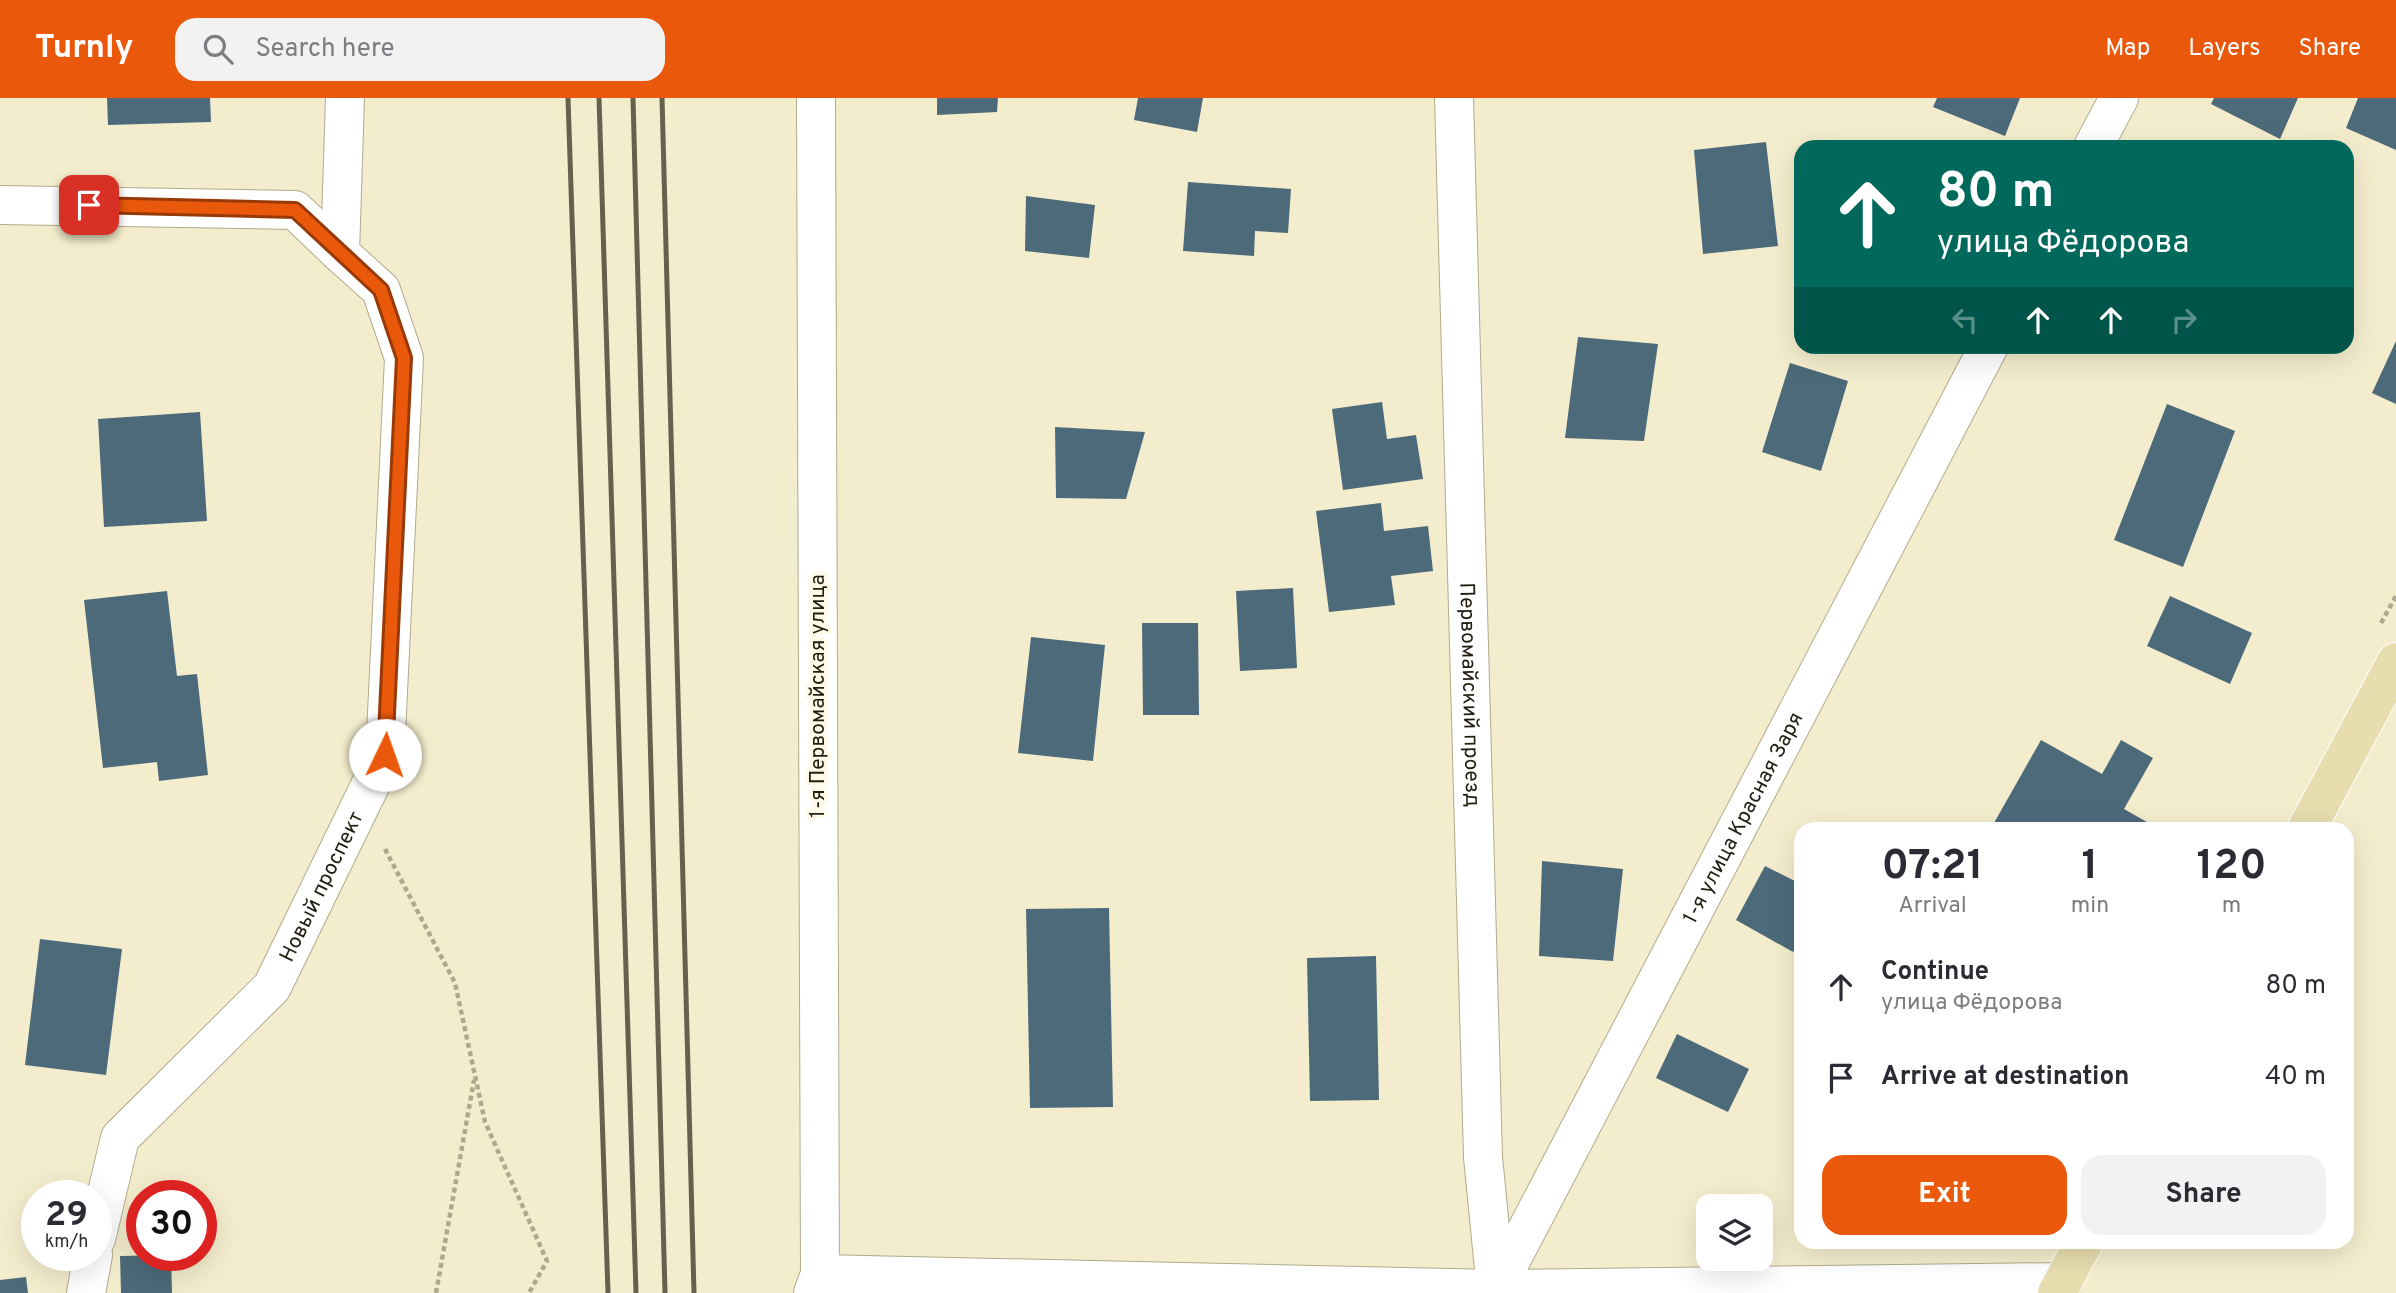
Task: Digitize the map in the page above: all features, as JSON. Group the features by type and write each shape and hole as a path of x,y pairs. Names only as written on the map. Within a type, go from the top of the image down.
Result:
{"main road":[{"path":"2310,822 2396,662"},
{"path":"2060,1287 2080,1249"}],"street":[{"path":"340,253 345,98"},
{"name":"1-я Первомайская улица","path":"816,98 816,1284"},
{"name":"Первомайский проезд","path":"1454,98 1483,1157 1496,1289"},
{"path":"2097,140 2119,98"},
{"name":"Новый проспект","path":"0,205 295,210 381,290 404,358 385,755 272,987 120,1138 110,1180"},
{"name":"1-я улица Красная Заря","path":"1496,1289 1985,354"},
{"path":"86,1293 90,1271"},
{"path":"816,1284 1496,1289 2060,1287"}],"path":[{"path":"380,841 456,983 485,1122 547,1261 529,1293"},
{"path":"436,1293 475,1075"}],"building":[{"path":"107,98 210,98 211,122 108,125"},
{"path":"937,98 998,98 997,112 937,115"},
{"path":"1138,98 1203,98 1197,132 1134,120"},
{"path":"1937,98 2020,98 2005,136 1933,107"},
{"path":"2214,98 2298,98 2280,139 2211,104"},
{"path":"2358,98 2396,98 2396,150 2346,128"},
{"path":"1766,142 1778,246 1703,254 1694,150"},
{"path":"1188,182 1291,189 1288,233 1255,231 1254,256 1183,251"},
{"path":"1026,196 1095,205 1089,258 1025,251"},
{"path":"1578,337 1658,344 1644,441 1565,438"},
{"path":"2396,341 2396,404 2372,393"},
{"path":"1790,363 1848,381 1821,471 1762,452"},
{"path":"1382,402 1387,439 1416,435 1423,479 1343,490 1332,409"},
{"path":"2167,404 2235,431 2183,567 2114,540"},
{"path":"200,412 207,521 104,527 98,419"},
{"path":"1055,427 1145,432 1126,499 1056,498"},
{"path":"1381,503 1384,531 1428,526 1433,571 1391,576 1395,605 1329,612 1316,511"},
{"path":"1293,588 1297,668 1240,671 1236,591"},
{"path":"167,591 177,676 197,674 208,775 159,781 157,762 103,768 84,600"},
{"path":"2170,596 2252,633 2230,684 2147,646"},
{"path":"1142,623 1198,623 1199,715 1143,715"},
{"path":"1031,637 1105,645 1093,761 1018,753"},
{"path":"2041,740 2102,774 2121,740 2153,758 2124,809 2147,822 1995,822"},
{"path":"1542,861 1623,869 1613,961 1539,956"},
{"path":"1765,866 1794,880 1793,952 1736,920"},
{"path":"1109,908 1113,1107 1030,1108 1026,909"},
{"path":"40,939 122,949 106,1075 25,1065"},
{"path":"1376,956 1379,1100 1310,1101 1307,958"},
{"path":"1677,1034 1749,1069 1728,1112 1656,1078"},
{"path":"120,1256 126,1256 126,1271 171,1271 172,1293 121,1293"},
{"path":"26,1277 28,1293 0,1293 0,1280"}],"railway":[{"path":"568,98 608,1293"},
{"path":"599,98 636,1293"},
{"path":"633,98 665,1293"},
{"path":"662,98 694,1293"}],"route":[{"path":"89,205 295,210 381,290 404,358 385,755"}]}
